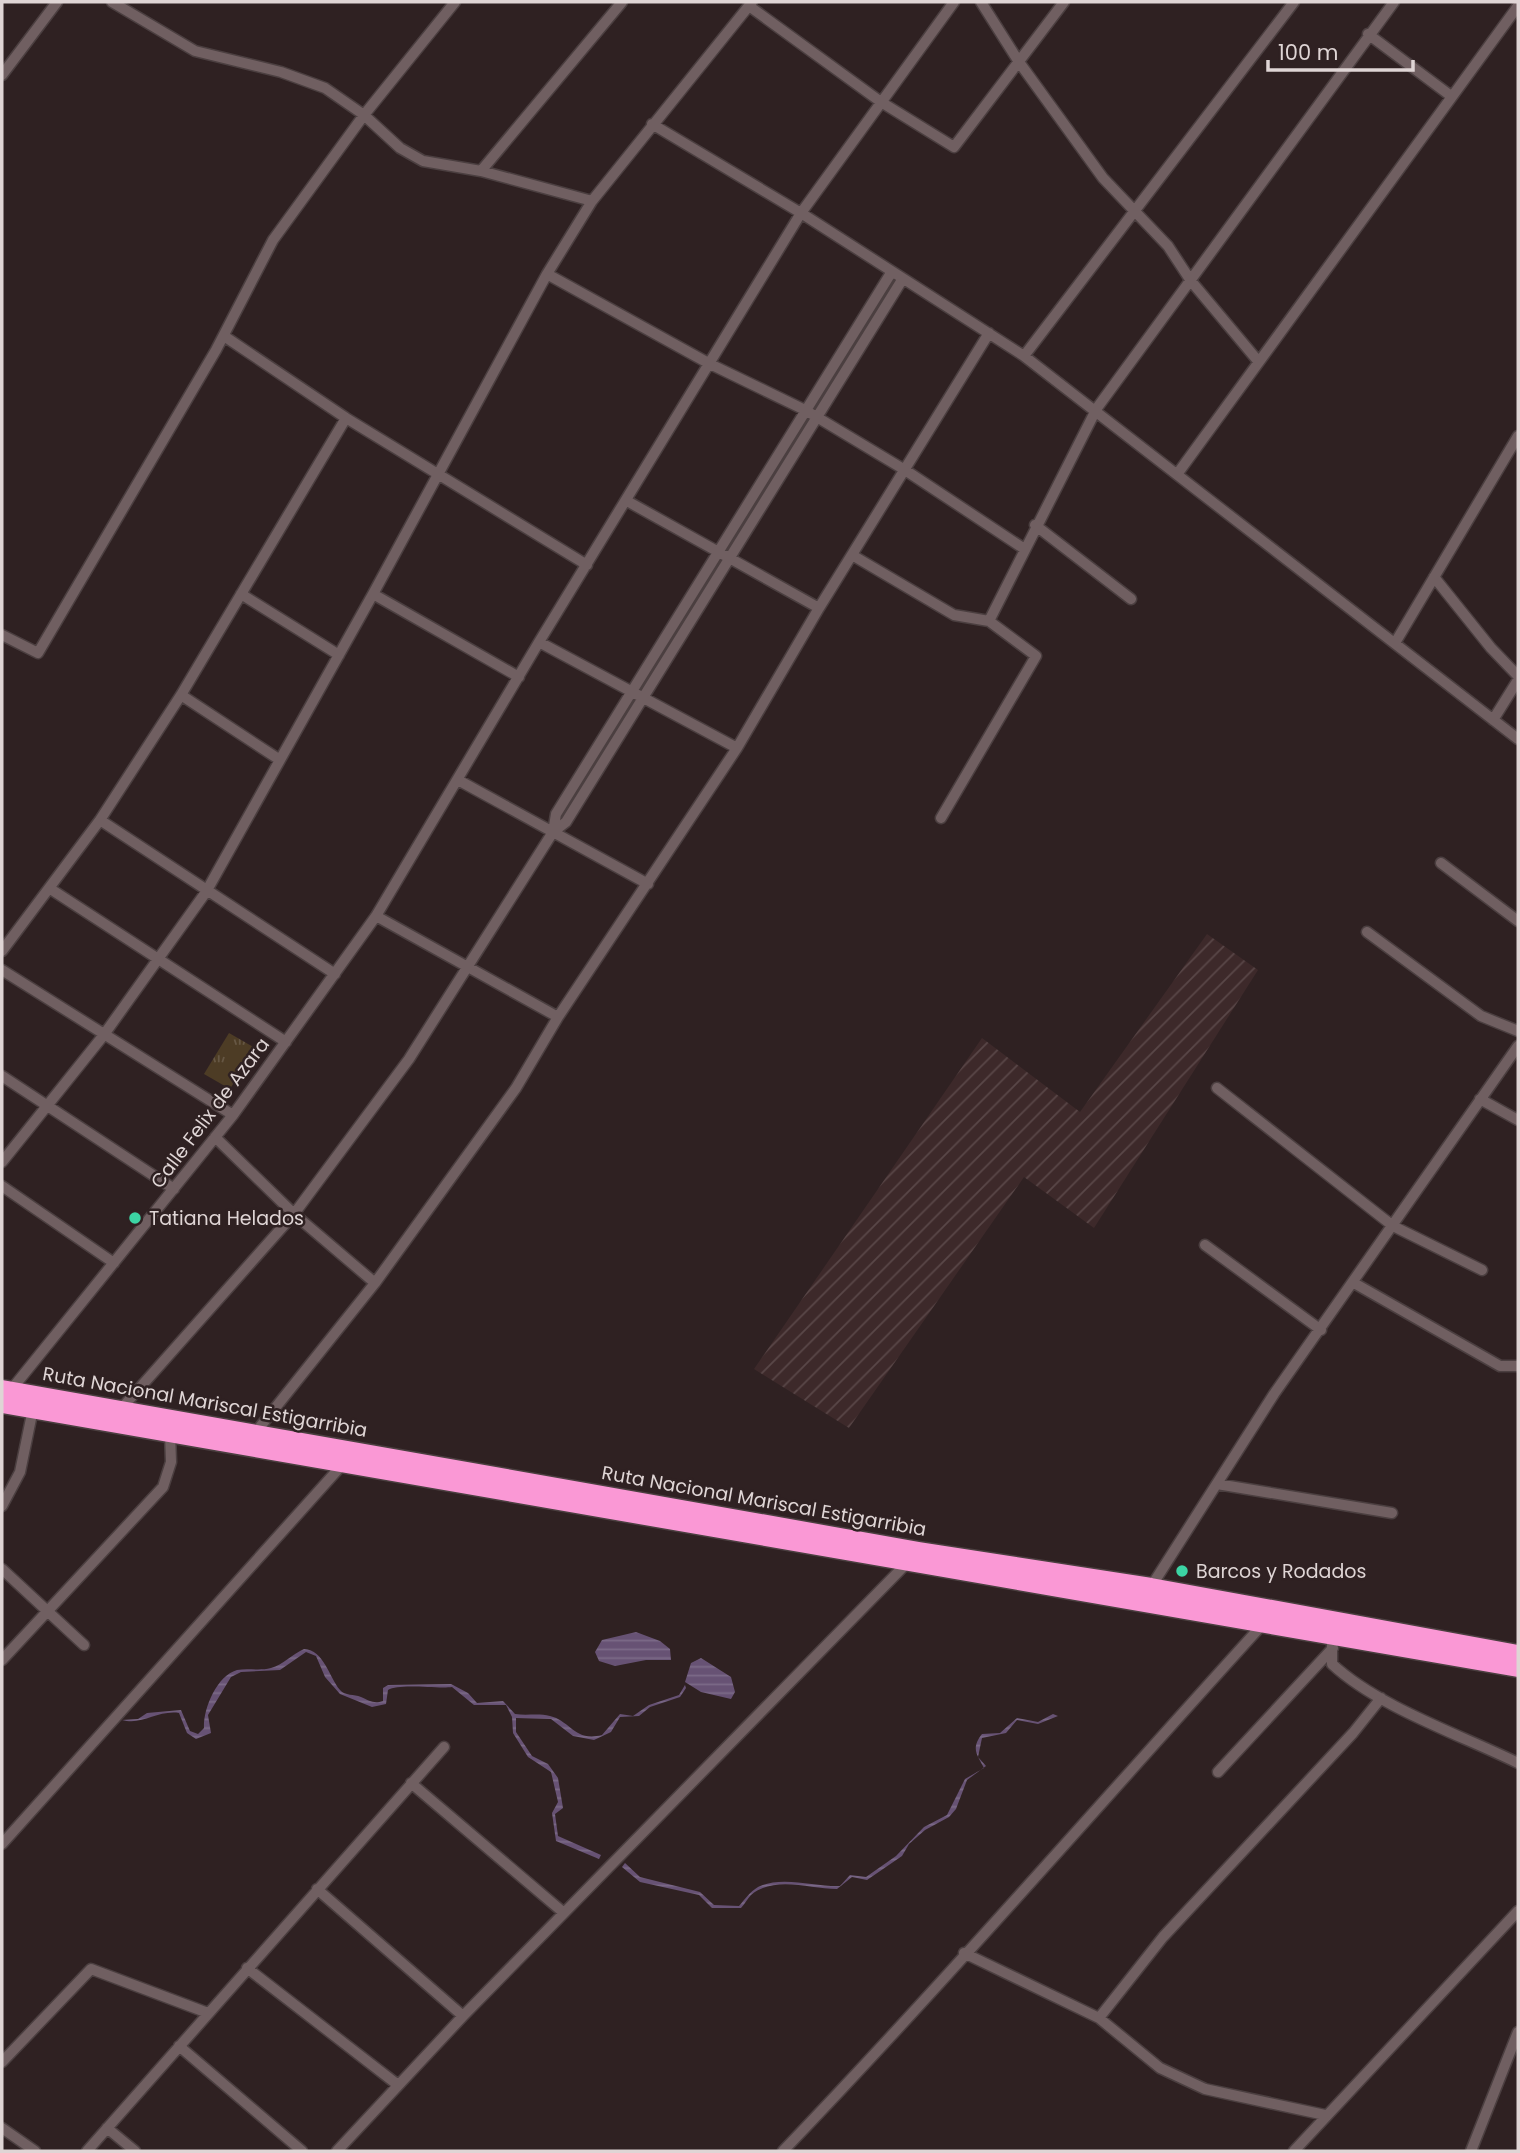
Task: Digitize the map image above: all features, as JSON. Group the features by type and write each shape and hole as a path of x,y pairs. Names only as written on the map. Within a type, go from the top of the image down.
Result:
{"highway":[{"name":"Ruta Nacional Mariscal Estigarribia","path":"5,1394 121,1409 256,1432 1147,1594 1518,1654"},
{"name":"Ruta Nacional Mariscal Estigarribia","path":"5,1394 33,1409 342,1465 907,1563 1147,1594 1332,1641 1518,1668"}],"street":[{"path":"2,75 57,2"},
{"path":"113,2 195,51 307,80 325,88 364,115 400,148 423,161 481,171 592,201"},
{"path":"2,635 38,653 224,336 273,240 364,115 455,2"},
{"path":"481,171 622,2"},
{"name":"Calle Felix de Azara","path":"5,1394 233,1115 376,916 539,642 801,213 954,2"},
{"path":"981,2 1019,62 1103,177 1168,246 1191,281 1258,361"},
{"path":"2,1162 159,961 206,892 440,474 547,274 592,201 751,4 881,102 954,147 1063,2"},
{"path":"1024,356 1294,2"},
{"path":"989,621 1023,548 1097,408 1394,2"},
{"path":"1178,473 1518,6"},
{"path":"1368,34 1451,96"},
{"path":"652,124 801,213 1024,356 1097,408 1518,739"},
{"path":"553,832 556,814 891,272"},
{"path":"547,274 710,364 805,410 905,470 1023,548"},
{"path":"121,1409 294,1214 409,1059 553,832 566,822 902,280"},
{"path":"256,1432 375,1283 516,1088 558,1017 737,748 819,608 989,333"},
{"path":"224,336 346,418 587,565"},
{"path":"2,951 100,820 181,695 346,418"},
{"path":"1395,643 1518,439"},
{"path":"627,501 819,608"},
{"path":"1035,525 1131,599"},
{"path":"852,555 954,615 989,621 1036,656 942,818"},
{"path":"1434,577 1518,678 1493,720"},
{"path":"241,594 339,655"},
{"path":"373,594 519,677"},
{"path":"539,642 737,748"},
{"path":"181,695 280,760"},
{"path":"458,780 648,884"},
{"path":"100,820 206,892 335,974"},
{"path":"1441,863 1518,921"},
{"path":"49,888 286,1042"},
{"path":"376,916 558,1017"},
{"path":"1367,932 1481,1016 1518,1031"},
{"path":"2,970 233,1115"},
{"path":"1147,1594 1274,1394 1518,1046"},
{"path":"2,1076 174,1189"},
{"path":"1217,1088 1393,1226 1482,1270"},
{"path":"1480,1099 1518,1120"},
{"path":"215,1137 294,1214 375,1283"},
{"path":"2,1186 114,1263"},
{"path":"1205,1245 1321,1330"},
{"path":"1354,1283 1500,1366 1518,1366"},
{"path":"2,1506 20,1472 33,1409"},
{"path":"2,1660 163,1487 171,1462 170,1433"},
{"path":"2,1844 342,1465"},
{"path":"1217,1484 1392,1513"},
{"path":"337,2151 463,2015 722,1748 907,1563"},
{"path":"2,1569 84,1645"},
{"path":"783,2151 903,2026 964,1953 1264,1623"},
{"path":"1332,1641 1332,1664 1347,1677 1381,1698 1518,1763"},
{"path":"1218,1772 1332,1641"},
{"path":"1100,2018 1163,1937 1353,1733 1381,1698"},
{"path":"87,2151 444,1747"},
{"path":"411,1783 564,1913"},
{"path":"317,1889 463,2015"},
{"path":"1294,2151 1518,1911"},
{"path":"964,1953 1100,2018 1160,2068 1205,2089 1325,2115"},
{"path":"247,1968 398,2085"},
{"path":"2,2062 91,1969 208,2013"},
{"path":"1475,2148 1518,2032"},
{"path":"179,2046 302,2151"},
{"path":"2,2127 35,2151"},
{"path":"107,2128 135,2151"}],"shaded area":[{"path":"1207,934 1258,970 1094,1228 1024,1177 849,1428 754,1369 982,1038 1080,1112"},
{"path":"636,1632 660,1641 670,1649 671,1660 646,1660 615,1666 599,1661 595,1652 602,1640"},
{"path":"304,1649 317,1654 342,1692 372,1702 383,1701 383,1688 388,1685 451,1684 468,1693 477,1703 503,1701 515,1714 550,1716 585,1736 602,1735 620,1714 633,1716 649,1705 679,1695 685,1685 686,1688 680,1697 650,1707 639,1716 620,1717 611,1732 594,1740 573,1736 551,1719 516,1718 516,1732 532,1756 548,1764 558,1778 563,1808 555,1814 558,1836 601,1855 599,1859 556,1841 552,1813 558,1802 551,1772 528,1757 513,1733 512,1717 506,1705 474,1705 452,1687 393,1688 388,1690 386,1704 372,1707 340,1694 325,1677 316,1656 306,1652 280,1670 241,1672 231,1677 208,1715 211,1733 196,1739 187,1733 179,1713 136,1721 122,1720 138,1719 147,1713 181,1710 190,1731 198,1734 204,1728 212,1694 230,1673 237,1670 271,1668"},
{"path":"701,1658 731,1677 735,1692 731,1699 701,1692 685,1682 691,1663"},
{"path":"1053,1714 1058,1716 1038,1724 1017,1720 1006,1733 982,1738 978,1757 976,1744 982,1734 1000,1733 1017,1718 1038,1722"},
{"path":"981,1770 967,1780 956,1809 949,1817 925,1830 909,1844 902,1856 867,1880 852,1877 837,1889 782,1884 760,1889 751,1895 741,1908 712,1908 699,1895 640,1882 622,1867 625,1863 640,1877 700,1892 714,1905 739,1906 758,1887 777,1882 840,1886 850,1875 866,1877 896,1856 924,1827 947,1815 965,1779"}],"green space":[{"path":"229,1033 255,1048 230,1089 204,1074"}],"place":[{"name":"Tatiana Helados","path":"135,1218"},
{"name":"Barcos y Rodados","path":"1182,1571"}]}
